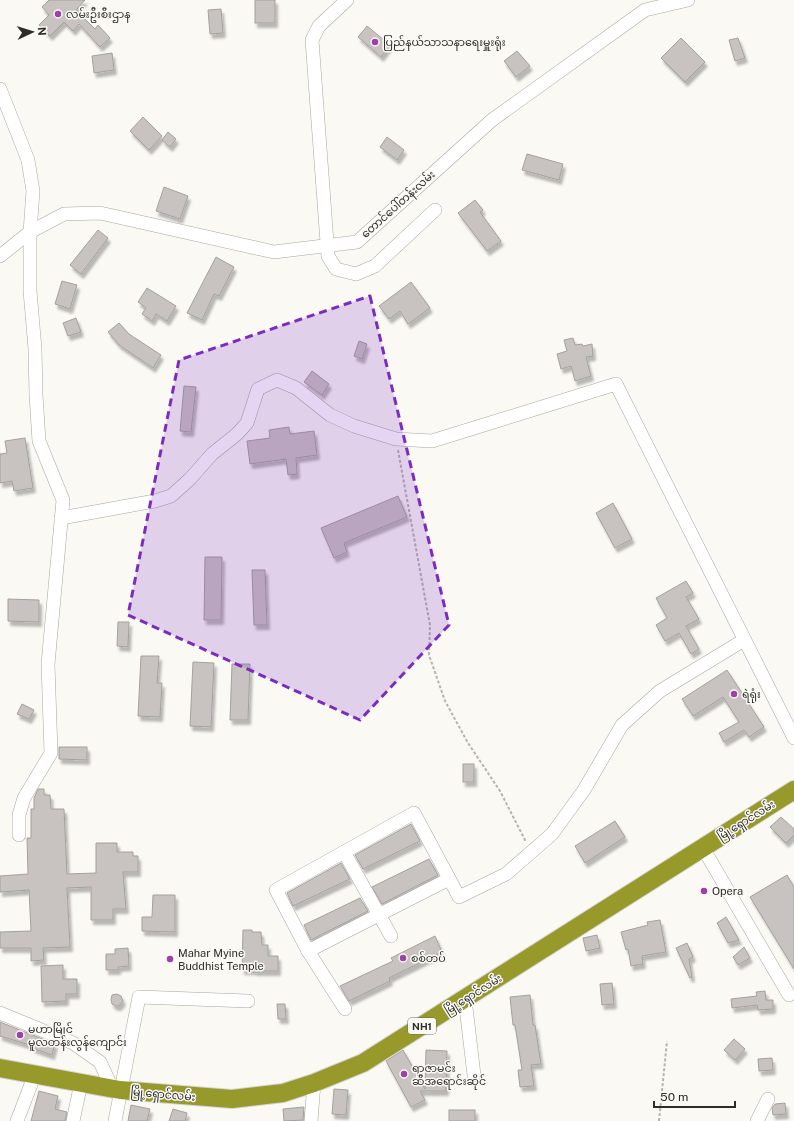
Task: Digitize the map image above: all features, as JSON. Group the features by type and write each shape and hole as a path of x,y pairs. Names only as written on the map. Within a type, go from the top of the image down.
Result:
{"highway":[{"name":"မြို့ရှောင်လမ်း","path":"0,1068 116,1089 232,1099 283,1093 314,1083 363,1063 794,790"}],"street":[{"path":"347,0 319,26 312,40 328,256 336,269 356,274 375,266 435,210"},
{"name":"တောင်ပေါ်တန်းလမ်း","path":"0,256 30,232 64,214 100,213 274,252 357,242 492,120 644,10 688,0"},
{"path":"0,89 28,160 33,191 30,232 30,292 35,349 39,441 63,500 48,664 51,753 24,798 19,815 19,835"},
{"path":"61,518 155,501 171,496 190,479 212,454 237,434 247,423 258,388 277,380 296,388 330,415 354,426 396,439 432,441 616,384 794,738"},
{"path":"345,1009 308,951 276,890 414,813 459,898 506,874 552,834 584,790 622,725 660,691 744,640"},
{"path":"703,848 789,995"},
{"path":"344,852 390,936"},
{"path":"308,951 449,879"},
{"path":"115,1121 116,1089 138,997 248,1001"},
{"path":"465,999 474,1075"},
{"path":"0,1013 73,1043 100,1062 116,1089"},
{"path":"17,1121 35,1074"},
{"path":"73,1121 81,1083"},
{"path":"311,1121 314,1083"},
{"path":"757,1121 768,1099"}],"path":[{"path":"396,439 430,625 429,655 445,701 468,743 500,791 531,852"},
{"path":"659,1121 667,1041"}],"highlighted area":[{"path":"370,296 449,625 360,720 128,615 179,360"}],"building":[{"path":"49,0 85,0 76,10 95,29 98,25 110,38 100,47 79,24 73,31 64,22 50,36 39,25 49,15 42,7"},
{"path":"255,0 275,0 275,23 255,23"},
{"path":"221,9 223,33 210,34 208,10"},
{"path":"367,26 390,45 381,57 358,37"},
{"path":"681,38 705,62 685,82 661,58"},
{"path":"738,38 745,58 735,61 729,40"},
{"path":"517,51 530,66 516,77 504,61"},
{"path":"112,53 114,70 94,73 92,56"},
{"path":"143,117 162,136 149,150 130,131"},
{"path":"168,132 176,139 170,147 162,140"},
{"path":"387,137 404,150 397,160 380,147"},
{"path":"527,154 563,164 559,180 522,170"},
{"path":"164,187 188,196 180,219 156,211"},
{"path":"475,200 483,210 480,212 501,241 487,251 458,213"},
{"path":"98,230 108,238 81,274 70,265"},
{"path":"216,257 234,267 219,296 214,294 202,320 187,313"},
{"path":"62,281 77,285 70,309 55,304"},
{"path":"411,282 430,308 408,324 400,311 389,319 379,306"},
{"path":"147,288 176,306 167,321 156,314 152,321 142,314 146,308 138,302"},
{"path":"76,318 81,332 68,336 63,323"},
{"path":"119,323 129,334 161,355 153,368 119,345 108,332"},
{"path":"573,338 575,345 582,344 583,346 592,344 593,356 586,357 591,376 575,381 571,366 561,369 557,354 567,351 564,340"},
{"path":"359,341 367,344 362,359 354,356"},
{"path":"312,371 329,384 322,395 304,382"},
{"path":"184,386 196,387 191,432 180,431"},
{"path":"289,427 290,434 314,431 317,455 296,458 297,474 288,475 286,459 250,464 247,441 270,438 269,430"},
{"path":"25,438 33,488 14,491 12,481 0,483 0,454 7,453 5,441"},
{"path":"398,496 407,517 344,543 347,552 334,558 321,528"},
{"path":"613,503 632,539 615,548 596,513"},
{"path":"205,557 222,557 221,620 204,620"},
{"path":"252,570 265,570 267,625 254,625"},
{"path":"686,581 693,593 686,597 699,619 686,626 699,649 691,654 679,633 665,641 656,625 667,618 656,598"},
{"path":"8,599 39,600 39,622 8,621"},
{"path":"118,622 129,622 128,647 117,646"},
{"path":"141,656 159,656 157,683 162,683 160,717 138,716"},
{"path":"193,662 214,663 211,727 190,726"},
{"path":"232,664 250,664 248,720 230,720"},
{"path":"727,670 764,727 749,737 744,730 724,742 719,733 739,722 723,697 693,716 682,699"},
{"path":"22,704 34,710 29,719 17,714"},
{"path":"59,747 87,747 87,760 59,759"},
{"path":"463,764 474,764 474,782 463,782"},
{"path":"38,789 44,789 44,795 50,795 51,809 64,809 67,874 96,873 96,843 117,843 117,852 133,852 133,856 138,856 138,872 123,872 126,909 113,909 113,920 91,920 91,887 67,888 70,947 43,948 44,960 31,961 31,948 0,948 0,932 31,931 29,890 0,892 0,876 28,874 27,838 31,838 31,809 34,809 34,798"},
{"path":"781,817 794,829 794,835 786,843 770,827"},
{"path":"615,821 625,837 585,863 575,846"},
{"path":"411,824 420,841 363,869 355,855"},
{"path":"429,859 438,875 382,904 372,887"},
{"path":"341,863 350,879 293,906 287,893"},
{"path":"787,875 794,887 794,969 750,897"},
{"path":"153,895 175,895 175,932 142,931 142,917 152,917"},
{"path":"360,898 368,911 311,940 304,925"},
{"path":"726,917 739,940 728,943 717,923"},
{"path":"660,920 666,952 642,956 643,964 631,966 628,949 626,950 621,932 648,925 647,922"},
{"path":"243,930 261,932 262,945 268,945 268,956 278,956 278,971 242,970"},
{"path":"597,935 600,948 586,951 583,938"},
{"path":"435,936 442,952 389,978 390,981 349,1001 340,986 393,961 391,958"},
{"path":"687,943 693,957 689,959 692,977 690,978 676,948"},
{"path":"744,947 750,958 738,965 733,957"},
{"path":"128,948 129,966 118,967 118,970 106,970 106,954 115,954 115,949"},
{"path":"63,965 63,979 77,979 77,994 66,994 66,1001 42,1002 41,966"},
{"path":"612,983 614,1004 602,1005 600,984"},
{"path":"765,991 766,1000 773,1000 773,1009 758,1010 757,1005 732,1008 731,999 757,996 756,992"},
{"path":"117,994 121,996 123,1001 119,1006 112,1004 111,1000 112,995"},
{"path":"530,995 533,1025 535,1025 541,1064 531,1065 534,1086 520,1087 518,1070 522,1070 515,1025 513,1025 510,997"},
{"path":"277,1004 285,1004 286,1019 278,1019"},
{"path":"0,1022 55,1044 52,1055 32,1048 33,1046 0,1036"},
{"path":"734,1039 745,1049 735,1060 724,1050"},
{"path":"403,1050 425,1089 426,1050 447,1051 446,1091 420,1091 425,1100 411,1107 386,1061"},
{"path":"772,1058 773,1070 759,1071 758,1059"},
{"path":"334,1089 348,1090 346,1115 332,1114"},
{"path":"39,1091 58,1096 55,1109 67,1112 65,1121 31,1121"},
{"path":"785,1103 786,1114 773,1115 772,1108 775,1104"},
{"path":"131,1105 150,1109 147,1121 128,1121"},
{"path":"304,1107 303,1120 284,1121 283,1109"},
{"path":"173,1109 187,1113 185,1121 169,1121"},
{"path":"449,1110 475,1110 475,1121 449,1121"}],"place":[{"name":"လမ်းဦးစီးဌာန","path":"58,14"},
{"name":"ပြည်နယ်သာသနာရေးမှူးရုံး","path":"375,42"},
{"name":"ရဲရုံး","path":"734,694"},
{"name":"Opera","path":"704,891"},
{"name":"စစ်တပ်","path":"403,958"},
{"name":"Mahar Myine Buddhist Temple","path":"170,959"},
{"name":"မဟာမြိုင် မူလတန်းလွန်ကျောင်း","path":"20,1035"},
{"name":"ရာဇာမင်း ဆီအရောင်းဆိုင်","path":"404,1074"}]}
